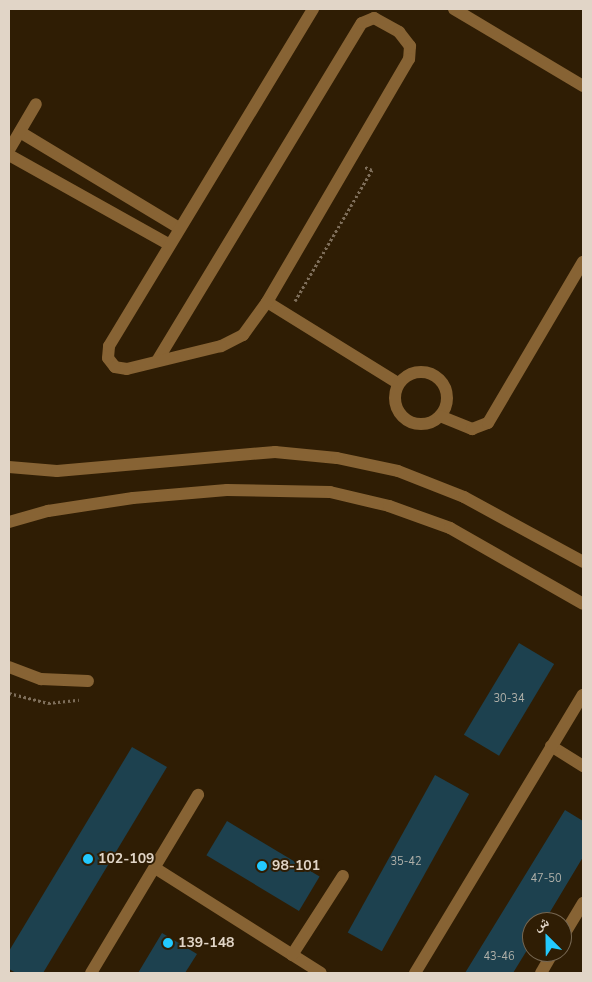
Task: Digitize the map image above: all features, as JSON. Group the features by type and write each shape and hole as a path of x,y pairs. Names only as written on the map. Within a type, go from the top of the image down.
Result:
{"street":[{"path":"157,361 359,27 374,18 404,36 411,53 267,302 248,330 233,342 157,361 121,369 111,363 108,352 179,228 313,9"},
{"path":"454,9 583,86"},
{"path":"9,150 36,104"},
{"path":"20,132 179,228"},
{"path":"9,156 170,245"},
{"path":"440,416 472,429 488,423 583,262"},
{"path":"267,302 399,384"},
{"path":"413,373 437,377 447,392 440,416 425,424 401,416 395,400 399,384 413,373"},
{"path":"9,467 57,471 257,453 337,458 398,471 464,497 583,562"},
{"path":"9,522 48,511 133,498 227,490 330,492 389,506 450,528 583,604"},
{"path":"9,667 41,679 88,681"},
{"path":"415,973 583,695"},
{"path":"551,746 583,766"},
{"path":"91,973 198,795"},
{"path":"154,868 322,973"},
{"path":"292,955 343,876"},
{"path":"572,921 583,903"},
{"path":"541,973 548,962"}],"path":[{"path":"287,314 372,170 351,158"},
{"path":"9,693 48,703 87,699"}],"building":[{"path":"519,643 554,664 499,756 464,735"},
{"name":"102-109","path":"132,747 167,767 43,973 16,973 9,969 9,951"},
{"path":"435,775 469,794 382,951 348,932"},
{"path":"565,810 583,821 583,857 550,912 522,912 522,958 513,973 465,973"},
{"name":"98-101","path":"227,821 320,877 299,911 206,855"},
{"name":"139-148","path":"162,933 197,954 185,973 138,973"}],"place":[{"name":"102-109","path":"88,859"},
{"name":"98-101","path":"262,866"},
{"name":"139-148","path":"168,943"}]}
